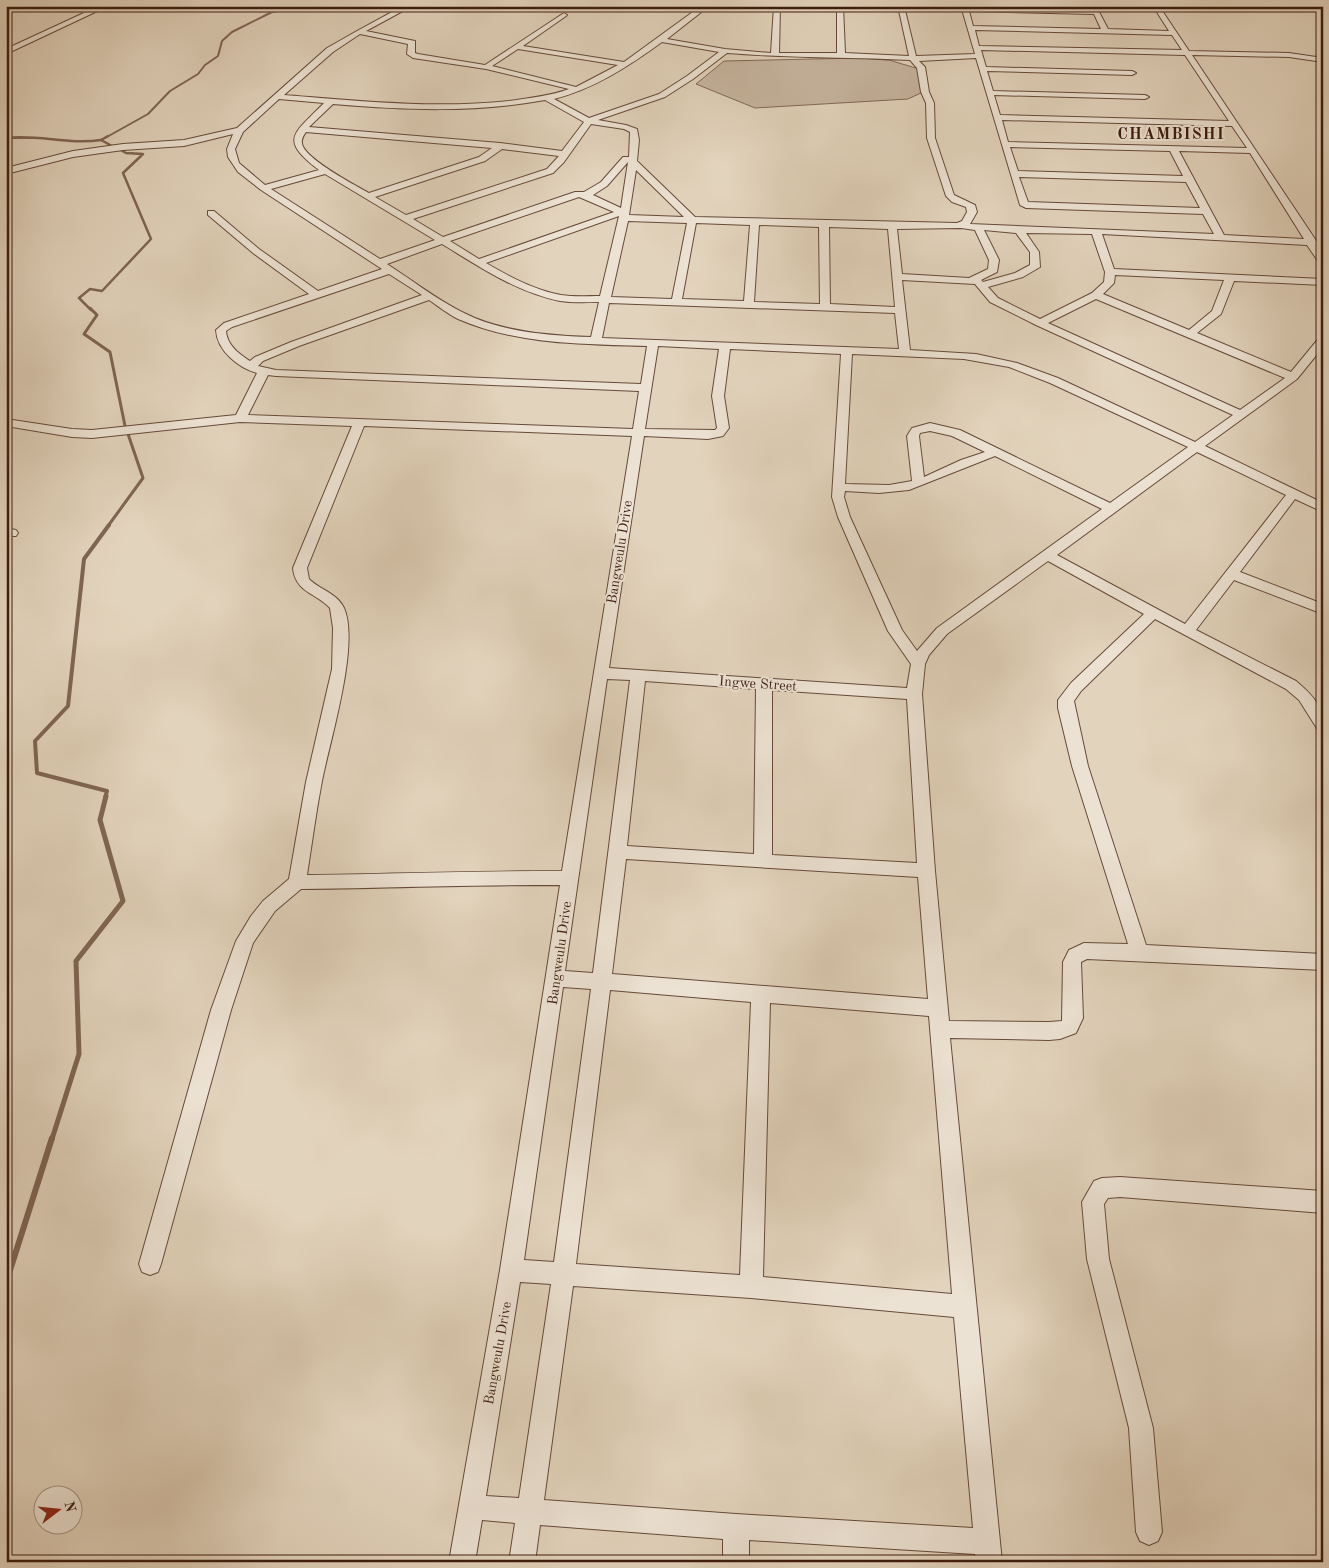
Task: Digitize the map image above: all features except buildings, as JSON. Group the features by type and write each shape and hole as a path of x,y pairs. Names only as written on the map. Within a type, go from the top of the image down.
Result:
{"street":[{"path":"6,52 105,6"},
{"path":"409,6 359,32 330,50 240,130 234,139 231,151 239,170 264,188 461,316 492,328 551,339 904,353 980,358 1020,367 1198,446 1323,508"},
{"path":"277,97 454,108 499,105 547,98 578,89 624,64 706,6"},
{"path":"775,55 777,6"},
{"path":"840,6 841,56"},
{"path":"901,6 913,59 921,67 925,92 930,103 930,138 938,156 950,196 955,200 970,205 972,208 972,212 964,226"},
{"path":"1156,6 1253,151 1323,262"},
{"path":"1106,31 1095,9 964,8 1023,203 1026,205 1207,211"},
{"path":"486,67 564,15"},
{"path":"970,28 1173,33"},
{"path":"359,32 412,43 411,54 416,56 486,67 578,89"},
{"path":"660,40 725,51 775,55 867,55 913,59 977,52 1126,62"},
{"path":"518,47 624,64"},
{"path":"404,219 550,170 565,154 588,121 632,108 664,95 702,70 725,51"},
{"path":"982,69 1126,62 1187,53 1323,55"},
{"path":"1304,56 1323,60"},
{"path":"1126,62 1136,81"},
{"path":"1140,89 1149,106"},
{"path":"989,93 1145,97"},
{"path":"547,98 588,121 626,127 634,131 636,140 629,160 624,214 596,341"},
{"path":"331,101 303,129 298,146 307,157 326,171 441,241 511,282 537,292 562,298 900,310"},
{"path":"1154,114 1158,122"},
{"path":"997,117 1235,124"},
{"path":"303,129 500,146 565,154"},
{"path":"6,171 73,154 123,147 184,143 240,130"},
{"path":"1006,144 1253,151"},
{"path":"368,196 482,159 500,146"},
{"path":"1173,149 1221,238"},
{"path":"586,194 604,184 629,160"},
{"path":"629,160 692,220"},
{"path":"264,188 326,171"},
{"path":"1015,174 1190,179"},
{"path":"379,263 578,194 586,194 624,214 692,220 892,226 964,226 1312,242"},
{"path":"211,213 256,251 316,294"},
{"path":"479,262 624,214"},
{"path":"676,303 692,220"},
{"path":"749,306 755,222"},
{"path":"824,223 825,308"},
{"path":"892,226 904,353"},
{"path":"972,280 993,270 994,260 978,227"},
{"path":"982,285 1019,275 1035,267 1036,256 1034,250 1020,230"},
{"path":"1040,323 1096,295 1109,282 1110,272 1096,232"},
{"path":"390,270 223,327 220,334 230,350 250,366 264,371 645,388"},
{"path":"1110,272 1323,282"},
{"path":"896,277 972,280 982,285 994,300 1242,416"},
{"path":"1190,334 1217,312 1230,279"},
{"path":"1096,295 1294,377"},
{"path":"250,366 260,359 295,344 430,296"},
{"path":"471,1507 736,1527 988,1552 964,1307 926,871 914,694 918,664 923,653 942,631 1049,556 1110,508 1242,416 1294,377 1323,340"},
{"name":"Bangweulu Drive","path":"462,1562 511,1270 652,344"},
{"path":"6,422 72,433 92,434 240,418 708,435 718,433 724,428 718,396 725,346"},
{"path":"847,351 838,497 844,517 895,631 918,664"},
{"path":"240,418 264,371"},
{"path":"150,1264 221,1010 245,941 269,906 297,882 314,782 340,654 339,614 336,607 327,598 305,585 301,579 300,568 359,423"},
{"path":"918,483 913,436 916,431 930,427 956,432 994,453 1110,508"},
{"path":"838,487 896,488 918,483 974,458 994,453"},
{"path":"1187,631 1293,494"},
{"path":"1049,556 1187,631 1291,684 1304,696 1323,726"},
{"path":"1231,574 1323,609"},
{"path":"1138,951 1080,766 1066,708 1066,700 1076,687 1153,613"},
{"name":"Ingwe Street","path":"601,673 914,694"},
{"path":"522,1562 564,1274 618,852 638,676"},
{"path":"763,861 764,683"},
{"path":"618,852 926,871"},
{"path":"297,882 397,881 452,878 570,878"},
{"path":"940,1028 1060,1030 1069,1027 1073,1018 1072,962 1075,956 1089,950 1138,951 1323,962"},
{"path":"556,978 937,1008"},
{"path":"751,1287 761,994"},
{"path":"1149,1532 1141,1428 1098,1259 1093,1202 1102,1188 1120,1187 1323,1203"},
{"path":"511,1270 751,1287 964,1307"},
{"path":"736,1527 736,1562"}],"shaded area":[{"path":"859,58 889,60 919,69 923,92 908,99 755,108 696,84 724,61"}],"waterway":[{"path":"105,138 148,114 170,91 198,74 205,65 218,56 222,41 232,32 272,12 304,6"},
{"path":"101,140 108,136"},
{"path":"6,138 30,137 77,141 101,140"},
{"path":"10,138 41,138"},
{"path":"101,140 112,146"},
{"path":"91,310 79,298 90,289 102,291 151,239 123,173 143,154 126,153 119,149"},
{"path":"90,308 97,315 84,334 110,352 125,426"},
{"path":"108,526 143,478 128,434"},
{"path":"105,798 107,791 37,773 35,741 68,706 84,559 109,525"},
{"path":"52,1139 79,1054 76,961 123,901 100,820 106,796"},
{"path":"6,1283 52,1138"}],"district":[{"name":"CHAMBISHI","path":"1171,133"}]}
